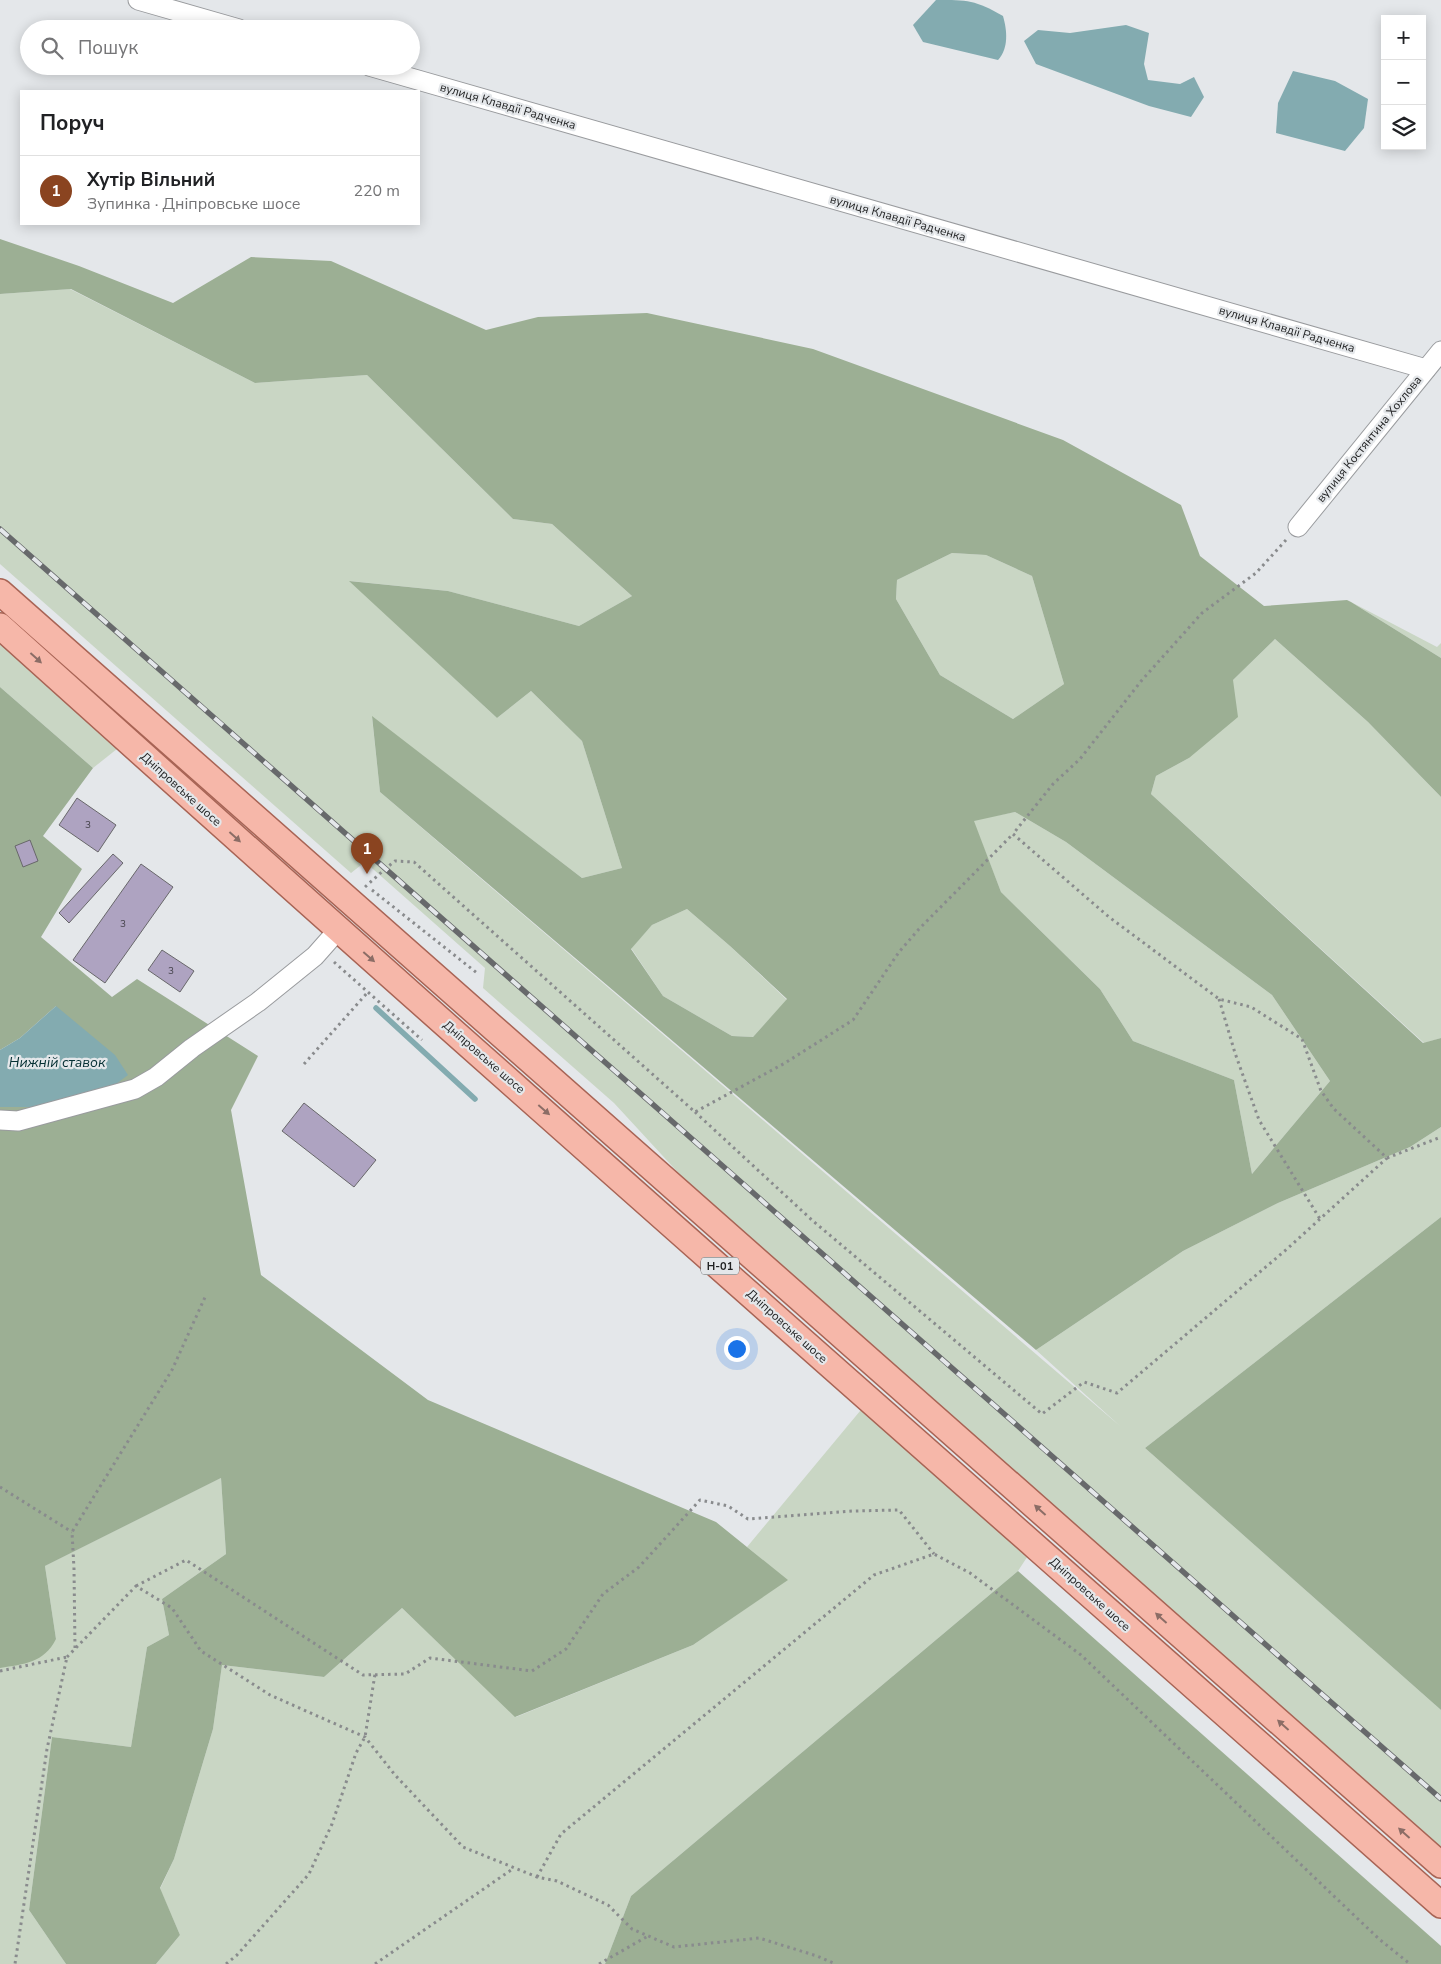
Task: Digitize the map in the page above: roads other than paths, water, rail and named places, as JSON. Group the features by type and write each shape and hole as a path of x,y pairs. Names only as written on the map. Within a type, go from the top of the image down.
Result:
{"main road":[{"name":"Н-01","path":"0,592 358,892 1441,1865"},
{"name":"Дніпровське шосе","path":"0,626 338,930 1441,1905"}],"street":[{"path":"138,0 208,20"},
{"name":"вулиця Клавдії Радченка","path":"400,75 1426,369"},
{"name":"вулиця Костянтина Хохлова","path":"1298,527 1441,351"},
{"path":"6,1123 135,1089 156,1077 192,1048 258,1002 321,950 338,930"}],"water":[{"path":"936,0 971,2 1003,16 1006,39 1004,50 998,60 923,42 913,25"},
{"path":"1126,25 1149,33 1144,64 1148,80 1180,84 1194,77 1204,97 1191,117 1149,106 1036,64 1024,41 1038,30 1070,33"},
{"path":"1293,71 1335,81 1368,99 1364,128 1345,151 1276,133 1278,103"},
{"name":"Нижній ставок","path":"56,1006 115,1055 128,1075 112,1087 35,1107 0,1107 0,1050 20,1038"}],"waterway":[{"path":"376,1008 475,1099"}],"railway":[{"path":"0,529 1441,1799"}],"place":[{"name":"Хутір Вільний","path":"367,874"}]}
